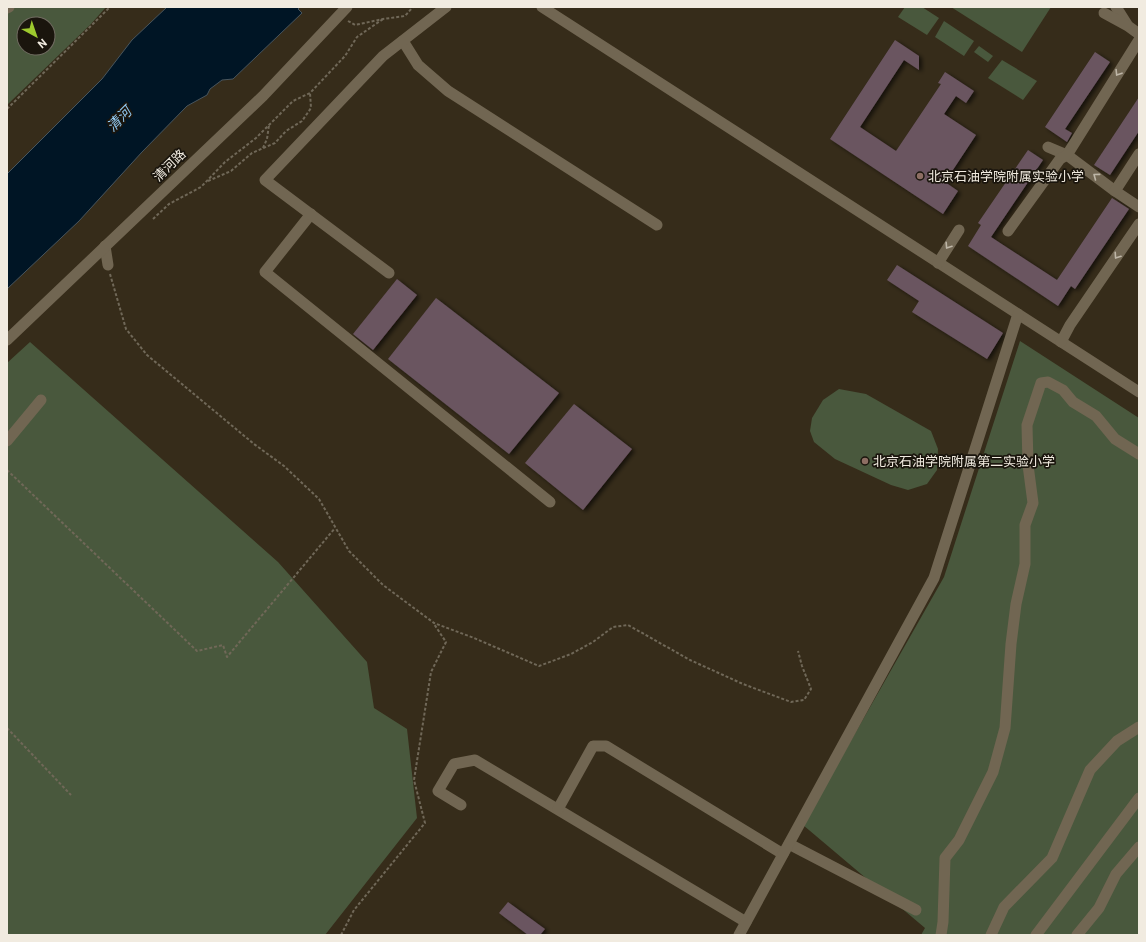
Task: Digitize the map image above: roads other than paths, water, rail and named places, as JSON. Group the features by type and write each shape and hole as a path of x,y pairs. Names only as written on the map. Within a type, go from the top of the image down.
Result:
{"street":[{"path":"389,274 265,180 383,56 446,7"},
{"path":"542,7 1139,392"},
{"path":"1116,7 1128,26"},
{"name":"清河路","path":"7,340 263,96 344,10"},
{"path":"1104,13 1128,26 1139,34"},
{"path":"1008,231 1060,159 1067,155 1139,40"},
{"path":"403,41 418,65 448,91 657,225"},
{"path":"1048,147 1067,155 1139,207"},
{"path":"1115,191 1139,154"},
{"path":"311,214 265,272 550,502"},
{"path":"1060,342 1139,224"},
{"path":"938,263 959,230"},
{"path":"105,246 108,265"},
{"path":"739,935 934,578 1018,314"},
{"path":"941,935 943,922 945,858 959,840 993,772 1006,728 1011,644 1016,604 1025,564 1025,525 1033,503 1028,465 1027,425 1041,383 1048,382 1063,390 1073,402 1096,416 1115,439 1139,454"},
{"path":"7,441 41,400"},
{"path":"991,935 1004,907 1052,858 1090,770 1117,741 1139,727"},
{"path":"558,809 593,746 606,746 783,854"},
{"path":"461,805 438,791 454,764 475,760 746,922"},
{"path":"1036,935 1139,798"},
{"path":"789,844 916,910"},
{"path":"1077,935 1099,908 1116,874 1139,847"}],"water":[{"name":"清河","path":"167,7 300,7 298,9 302,13 233,79 222,80 210,89 207,95 187,106 142,152 79,221 7,289 7,174 102,79 132,40"}],"place":[{"name":"北京石油学院附属实验小学","path":"920,176"},
{"name":"北京石油学院附属第二实验小学","path":"865,461"}]}
